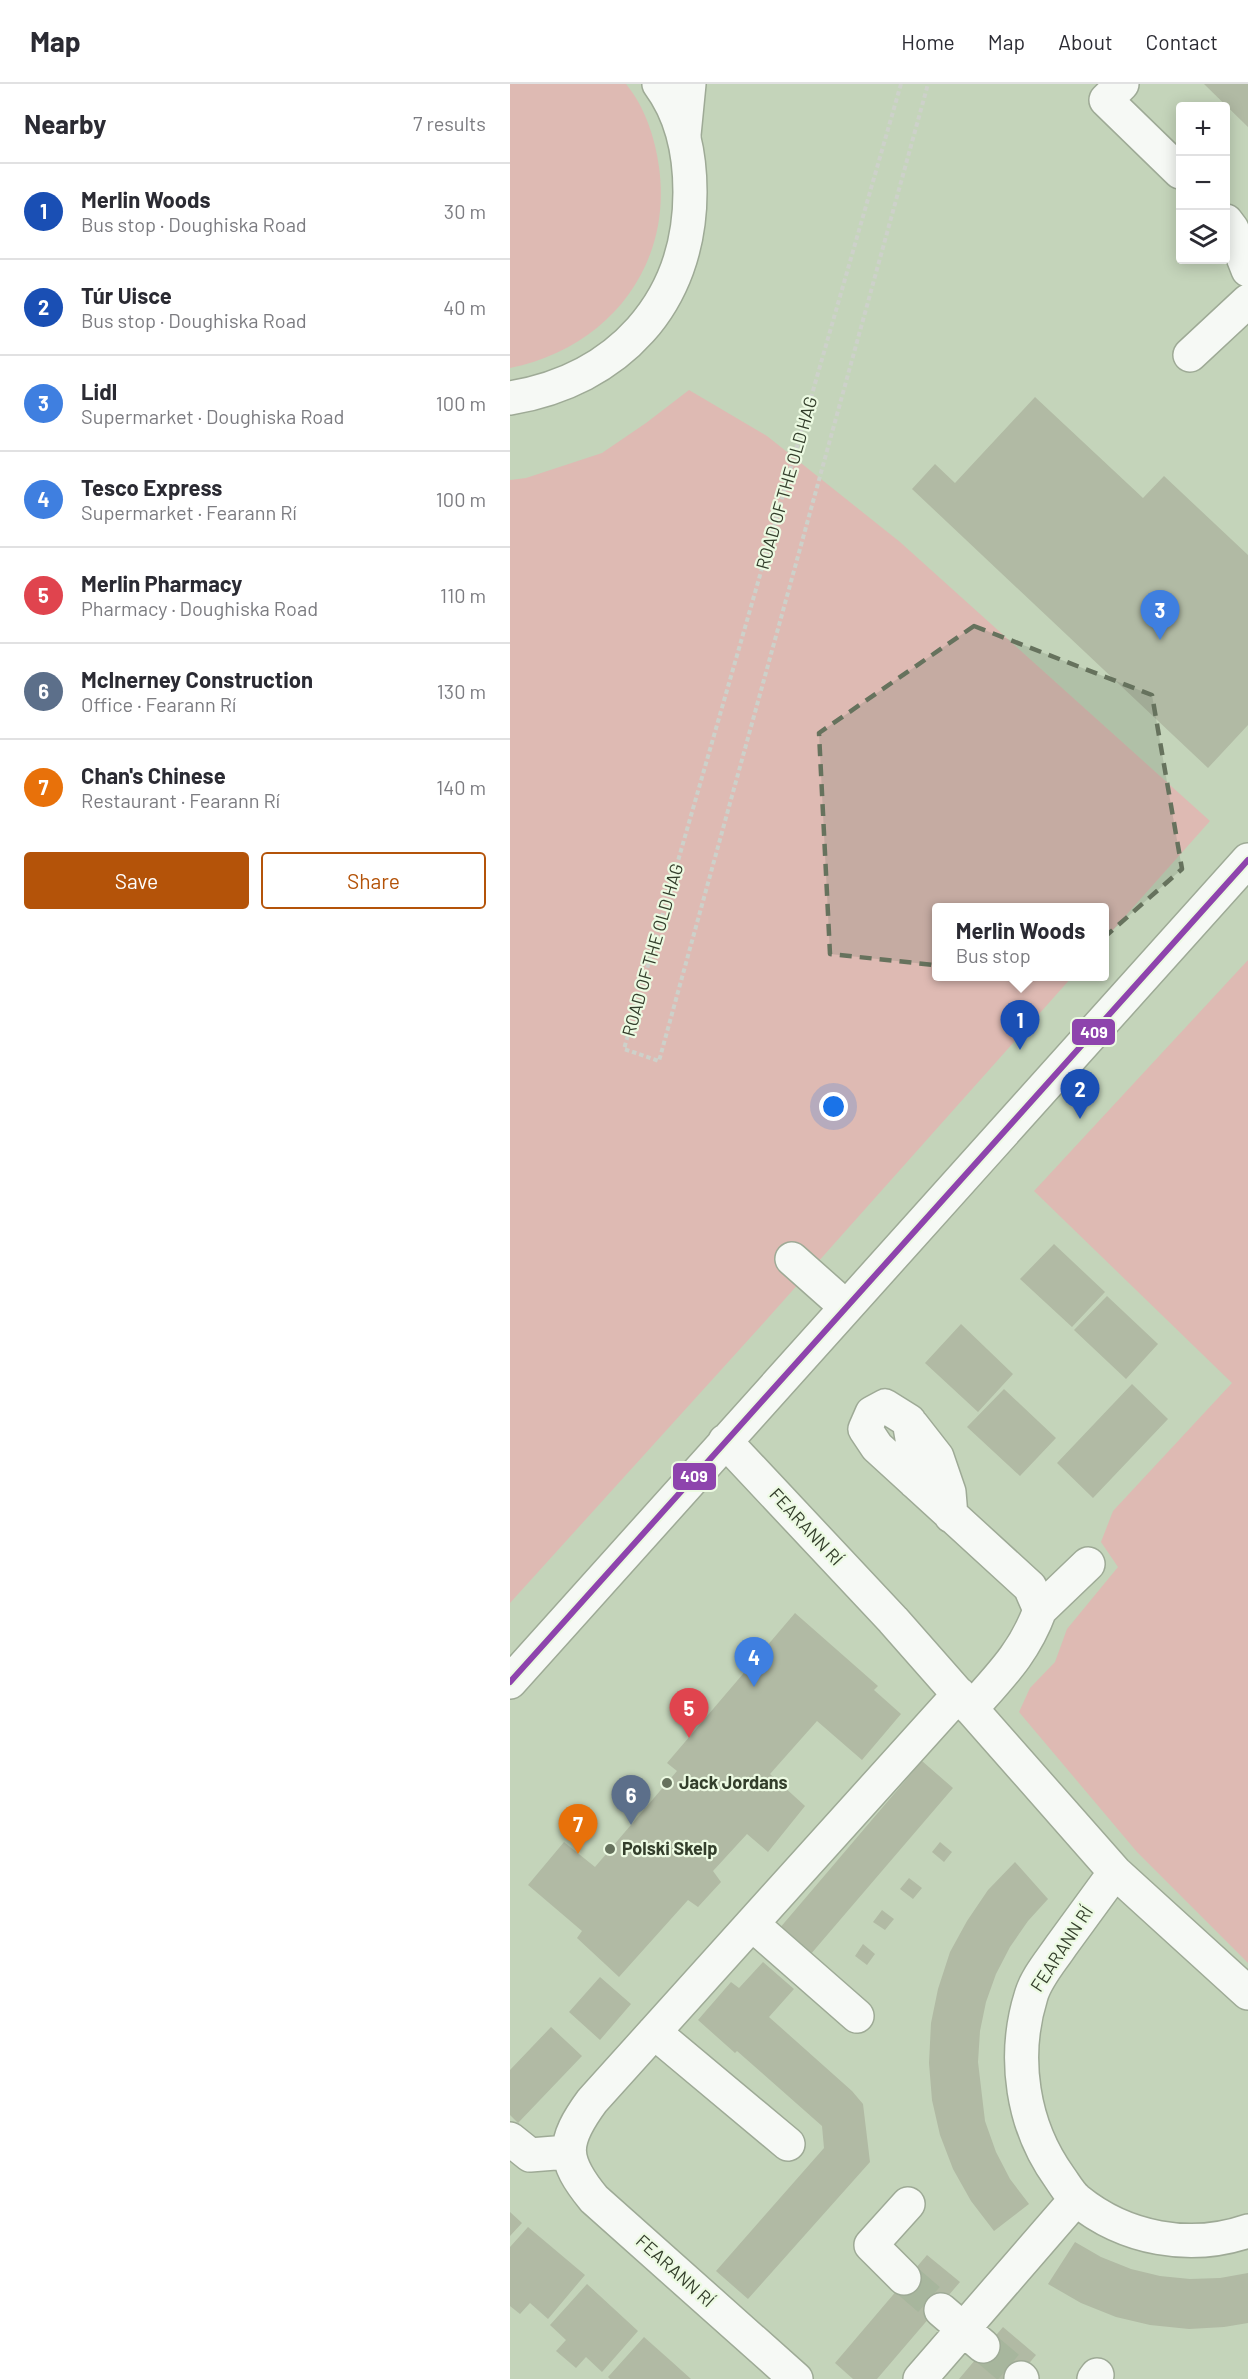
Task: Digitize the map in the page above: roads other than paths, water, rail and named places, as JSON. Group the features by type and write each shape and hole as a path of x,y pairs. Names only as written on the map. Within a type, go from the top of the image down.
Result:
{"main road":[{"path":"510,398 567,383 594,370 622,349 649,322 676,274 690,220 690,164 684,135 666,93 659,84"},
{"path":"684,135 689,84"},
{"path":"1106,89 1176,168"},
{"path":"1230,226 1248,270"},
{"path":"1191,355 1248,301"},
{"path":"510,1682 1248,860"},
{"path":"792,1259 846,1307"},
{"path":"951,1516 949,1492 937,1457 909,1421 885,1406 872,1413 865,1429 877,1447 951,1516 1030,1587 1040,1610"},
{"path":"909,1421 915,1456 915,1482"},
{"name":"FEARANN RÍ","path":"724,1441 893,1620 1115,1872 1248,1993"},
{"path":"510,2139 530,2155 568,2152 575,2124 592,2101 752,1924 965,1701 1010,1666 1030,1636 1040,1610 1088,1564"},
{"name":"FEARANN RÍ","path":"1115,1872 1047,1966 1031,1994 1022,2031 1021,2070 1029,2112 1038,2140 1054,2169 1076,2199 1126,2228 1162,2240 1198,2242 1248,2231"},
{"path":"752,1924 857,2016"},
{"path":"654,2032 788,2144"},
{"name":"FEARANN RÍ","path":"568,2152 578,2180 594,2199 796,2379"},
{"path":"920,2379 1076,2199"},
{"path":"904,2278 871,2245 908,2204"}],"tunnel":[{"path":"904,2278 941,2310"},
{"path":"983,2346 1021,2378"}],"place":[{"name":"Lidl","path":"1160,640"},
{"name":"Merlin Woods","path":"1020,1050"},
{"name":"Túr Uisce","path":"1080,1119"},
{"name":"Tesco Express","path":"754,1687"},
{"name":"Merlin Pharmacy","path":"689,1738"},
{"name":"Jack Jordans","path":"667,1783"},
{"name":"McInerney Construction","path":"631,1825"},
{"name":"Polski Skelp","path":"610,1849"},
{"name":"Chan's Chinese","path":"578,1854"}]}
